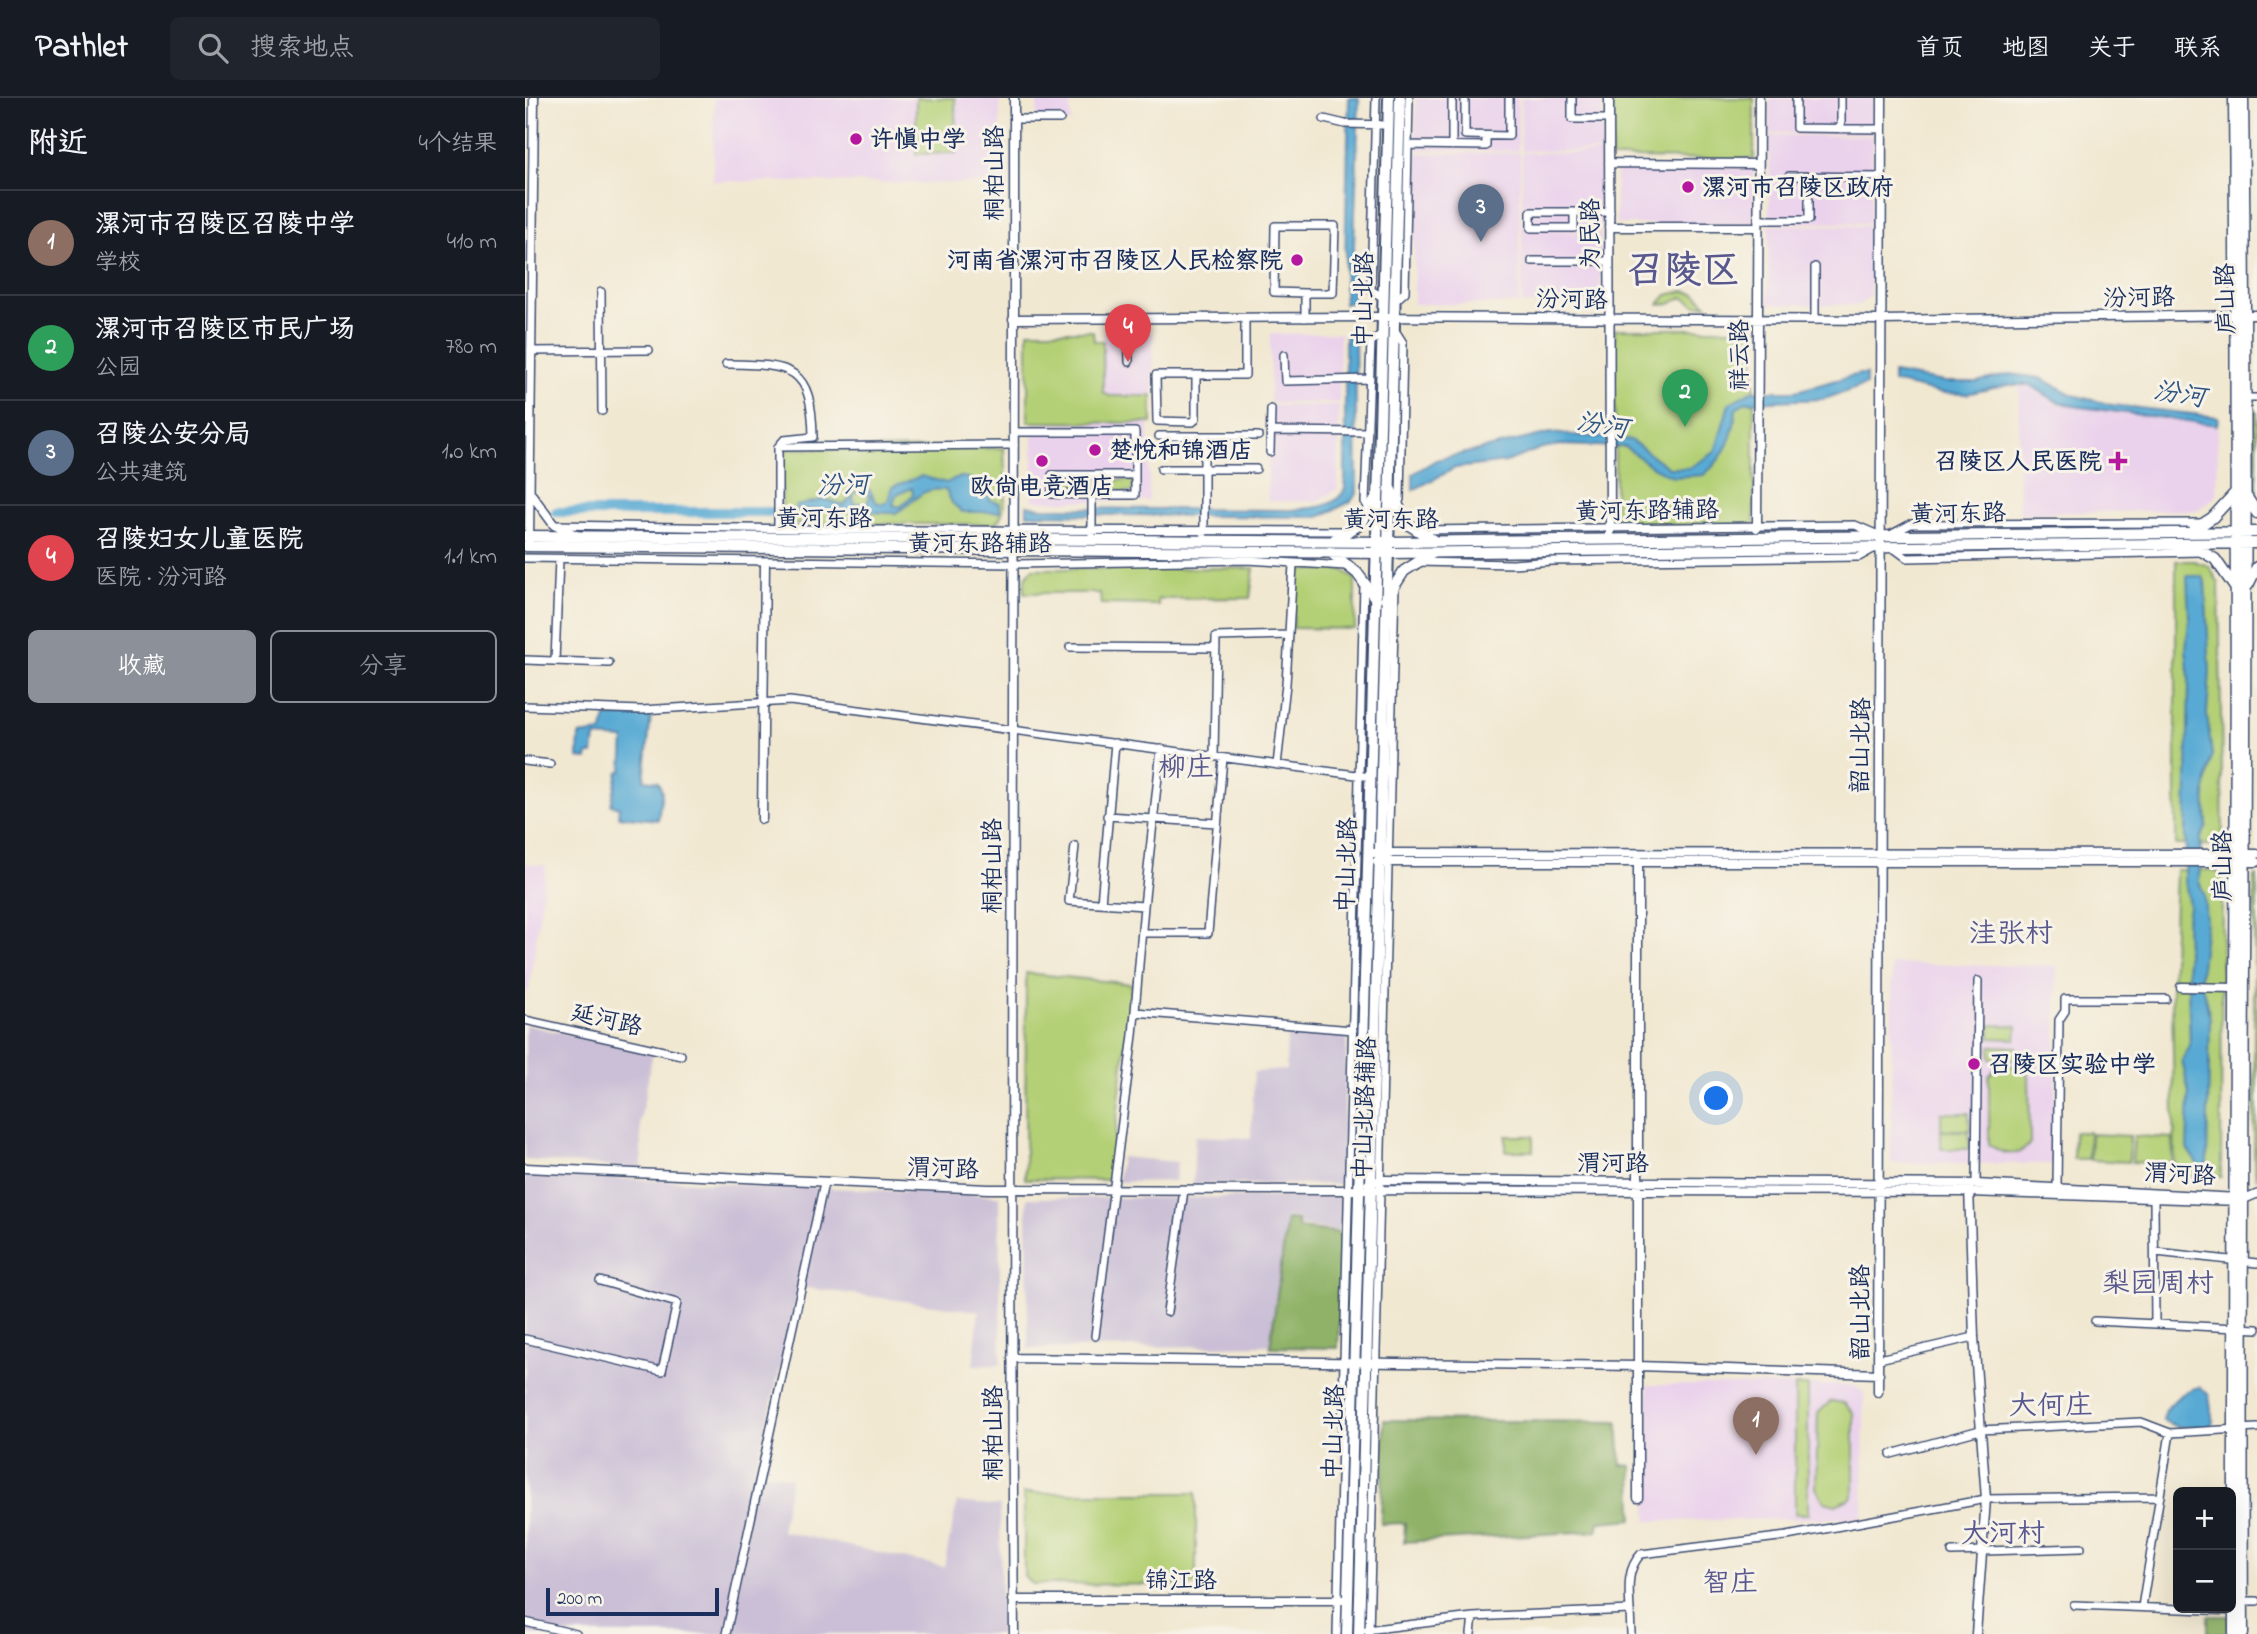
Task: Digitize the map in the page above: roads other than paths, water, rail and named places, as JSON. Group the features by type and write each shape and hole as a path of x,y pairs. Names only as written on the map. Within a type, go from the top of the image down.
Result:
{"main road":[{"name":"中山北路","path":"1385,487 1383,317 1389,98"},
{"name":"中山北路","path":"1353,1632 1376,1185 1379,857 1376,778 1385,487 1396,332 1400,98"},
{"name":"庐山路","path":"2234,98 2246,315"},
{"name":"庐山路","path":"2236,1200 2241,591 2247,543 2241,532 2247,398 2243,98"},
{"path":"1434,540 1406,523 1385,487 1361,524 1331,546 1381,599 1416,562 1435,552"},
{"path":"2189,532 2205,523 2241,493 2257,513"},
{"name":"黄河东路","path":"1383,547 1434,540 1610,534 2257,532"},
{"name":"黄河东路","path":"526,541 1015,539 1092,534 1204,535 1331,546"},
{"name":"黄河东路","path":"526,541 580,537 1015,539 1383,547 1435,552 2247,543"},
{"path":"2187,544 2205,552 2222,566 2241,591 2257,567"},
{"name":"中山北路","path":"1353,1632 1343,1600 1366,1362 1354,1190 1379,857"},
{"name":"庐山路","path":"2234,1634 2237,1604 2238,1326 2234,988 2239,858"},
{"name":"庐山路","path":"2237,1604 2243,1634"}],"street":[{"path":"526,541 531,494 531,351 528,298 534,98"},
{"name":"桐柏山路","path":"1014,98 1015,539 1010,1189 1014,1634"},
{"path":"1376,98 1371,290 1384,298"},
{"path":"1397,299 1405,292 1409,98"},
{"path":"1452,98 1452,146"},
{"path":"1465,98 1465,135 1486,136 1509,136 1509,98"},
{"path":"1572,98 1572,119 1609,119"},
{"name":"为民路","path":"1609,98 1610,534"},
{"name":"祥云路","path":"1757,528 1759,98"},
{"path":"1796,98 1796,128 1882,129"},
{"path":"1841,98 1841,129"},
{"name":"韶山北路","path":"1878,1392 1878,859 1883,547 1882,98"},
{"path":"1014,119 1060,118"},
{"path":"1324,119 1345,124 1388,125"},
{"path":"1409,145 1486,146 1486,136"},
{"path":"1609,163 1758,163"},
{"path":"1789,176 1882,177"},
{"path":"1609,227 1809,220 1809,200"},
{"path":"1574,212 1574,228 1531,228 1531,212 1574,212 1609,212"},
{"path":"1275,226 1335,226 1333,293 1305,293 1274,292 1275,226"},
{"path":"1532,261 1609,261"},
{"path":"1815,267 1815,320"},
{"path":"601,292 602,411"},
{"path":"1305,293 1305,318"},
{"name":"汾河路","path":"1013,319 1396,317 1881,320 2246,315"},
{"path":"1196,375 1196,418 1193,422 1157,421 1156,375 1196,375 1245,375 1245,318"},
{"path":"1128,319 1129,362"},
{"path":"1396,332 1403,343 1400,499 1397,508"},
{"path":"1370,510 1365,502 1371,342 1383,333"},
{"path":"531,351 649,351"},
{"path":"1284,355 1285,381 1370,379"},
{"path":"726,364 779,365 795,372 812,407 813,438 784,440 778,447 778,528"},
{"path":"1271,409 1271,452"},
{"path":"1271,431 1368,432"},
{"path":"1014,432 1135,432 1135,475 1135,495 1052,494 1052,475 1135,475"},
{"path":"1159,436 1258,436"},
{"path":"1204,436 1204,535 1353,531"},
{"path":"778,447 1014,445"},
{"path":"1161,469 1256,469"},
{"path":"531,494 554,525 580,537"},
{"path":"1092,495 1092,534"},
{"path":"1883,534 1911,524 2205,523"},
{"name":"黄河东路辅路","path":"554,525 778,528 1015,539"},
{"name":"黄河东路辅路","path":"1416,530 1610,534 1855,525 1883,534"},
{"name":"黄河东路辅路","path":"526,541 525,558 1014,564 1144,559 1247,560 1293,565 1350,566"},
{"path":"1883,547 1907,558 2205,552"},
{"name":"黄河东路辅路","path":"1416,562 1513,564 1552,561 1859,557 1883,547"},
{"path":"555,661 559,559"},
{"path":"762,820 765,563"},
{"path":"1277,765 1293,565"},
{"name":"中山北路辅路","path":"1343,1600 1342,1362 1354,1190 1353,1030 1395,582"},
{"name":"中山北路辅路","path":"1364,583 1376,778"},
{"path":"1214,757 1216,637 1288,635"},
{"path":"1070,647 1216,648"},
{"path":"525,660 609,663"},
{"path":"525,706 642,710 790,701 1012,728 1376,778"},
{"path":"1101,903 1115,743"},
{"path":"1095,1336 1135,1012 1161,749"},
{"path":"1142,933 1208,933 1223,758"},
{"path":"525,761 550,764"},
{"path":"1107,816 1217,823"},
{"path":"1075,846 1069,901 1144,906"},
{"path":"1379,857 2239,858 2257,854"},
{"path":"1638,858 1638,1497"},
{"path":"2239,858 2257,862"},
{"path":"1976,1634 1985,1551 1986,1499 1975,1337 1972,1187 1979,981"},
{"path":"2181,988 2234,988"},
{"path":"2057,1187 2059,1020 2065,1011 2065,999 2166,999"},
{"path":"1135,1012 1353,1030"},
{"name":"延河路","path":"525,1020 681,1055"},
{"name":"渭河路","path":"525,1168 1010,1189 1354,1190 1376,1185 2057,1187 2236,1200"},
{"path":"726,1634 824,1183"},
{"name":"渭河路","path":"1972,1187 2154,1200 2236,1200"},
{"path":"1167,1312 1184,1190"},
{"path":"2236,1200 2257,1194"},
{"path":"2154,1200 2155,1323"},
{"path":"2156,1252 2257,1263"},
{"path":"525,1339 662,1371 677,1303 600,1281"},
{"path":"2095,1321 2257,1329"},
{"path":"1879,1359 1975,1337"},
{"path":"1012,1358 1638,1366 1879,1374"},
{"path":"1891,1454 1980,1430 2141,1422 2170,1433 2257,1428"},
{"path":"2142,1607 2170,1433"},
{"path":"1630,1634 1629,1576 1633,1563 1641,1554 1787,1536 1986,1499 2160,1497"},
{"path":"1952,1552 2081,1548"},
{"name":"锦江路","path":"1013,1600 1343,1600"},
{"path":"2074,1605 2142,1607 2257,1601"},
{"path":"1353,1632 1473,1617 1630,1610"},
{"path":"1471,1634 1473,1617"},
{"path":"525,1622 576,1634"}],"water":[{"path":"1349,98 1359,98 1352,303 1344,303"},
{"path":"1345,336 1355,336 1357,494 1350,502 1319,517 1027,514 1027,505 1042,508 1292,510 1329,504 1341,496 1345,489"},
{"path":"1893,373 1945,382 1977,382 2010,374 2041,378 2073,395 2112,405 2218,417 2217,425 2073,406 2056,401 2030,385 2008,385 1966,394 1940,393 1893,382"},
{"path":"1866,374 1866,385 1824,399 1745,402 1736,409 1734,428 1723,453 1704,475 1673,477 1654,468 1625,447 1560,445 1542,448 1506,462 1455,468 1413,490 1413,474 1436,460 1550,433 1631,440 1669,468 1689,468 1715,452 1729,404 1751,391 1796,391"},
{"path":"921,476 947,483 962,477 984,485 990,500 1000,503 1000,512 962,512 952,503 946,490 936,489 923,493 895,513 796,510 796,506 825,499 844,505 853,495 854,503 867,504 870,495 859,491 854,493 860,487 870,490 876,502 883,504 889,500 892,487","holes":["912,488 913,495 900,507 893,505 896,495"]},
{"path":"2187,576 2202,576 2205,581 2210,672 2207,713 2212,756 2205,790 2207,826 2201,838 2199,882 2204,893 2206,922 2200,977 2210,1018 2207,1164 2199,1166 2187,1149 2189,1094 2182,1060 2190,1046 2186,923 2189,906 2185,881 2189,678 2186,649 2189,619"},
{"path":"651,715 644,780 658,782 662,791 658,820 618,816 619,807 611,805 618,772 622,771 624,739 595,737 593,754 588,754 587,759 578,758 579,735 602,732 606,717"},
{"path":"2200,1387 2209,1395 2213,1422 2210,1426 2179,1427 2163,1421 2164,1415 2176,1399"}],"waterway":[{"name":"汾河","path":"556,512 772,512"}],"place":[{"name":"许慎中学","path":"856,139"},
{"name":"漯河市召陵区政府","path":"1688,187"},
{"name":"召陵公安分局","path":"1481,242"},
{"name":"河南省漯河市召陵区人民检察院","path":"1297,260"},
{"name":"召陵妇女儿童医院","path":"1128,362"},
{"name":"漯河市召陵区市民广场","path":"1685,427"},
{"name":"楚悦和锦酒店","path":"1095,450"},
{"name":"欧尚电竞酒店","path":"1042,461"},
{"name":"召陵区人民医院","path":"2118,461"},
{"name":"召陵区实验中学","path":"1974,1064"},
{"name":"漯河市召陵区召陵中学","path":"1756,1455"}],"district":[{"name":"召陵区","path":"1683,269"},
{"name":"柳庄","path":"1186,766"},
{"name":"洼张村","path":"2011,932"},
{"name":"梨园周村","path":"2158,1282"},
{"name":"大何庄","path":"2051,1404"},
{"name":"大河村","path":"2003,1532"},
{"name":"智庄","path":"1730,1581"}]}
